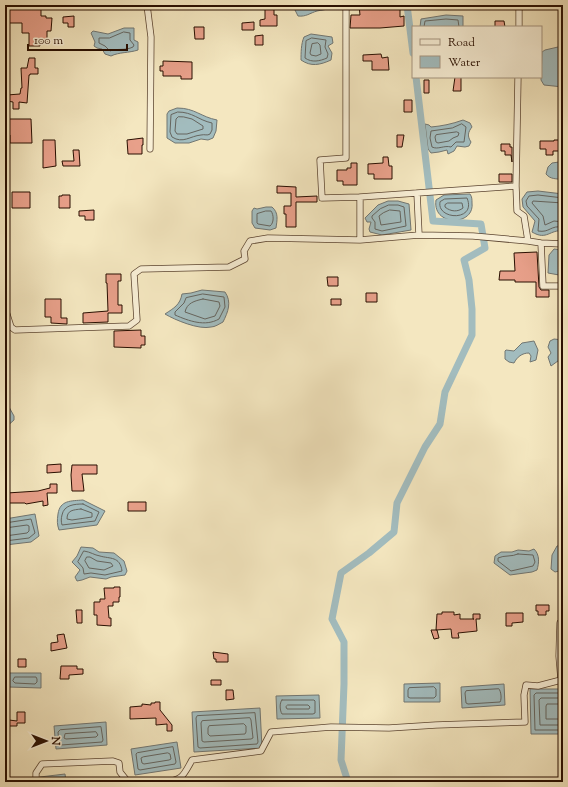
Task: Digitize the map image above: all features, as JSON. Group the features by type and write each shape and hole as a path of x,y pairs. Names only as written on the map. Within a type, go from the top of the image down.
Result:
{"street":[{"path":"147,5 151,37 150,149"},
{"path":"346,5 346,158 320,160 322,198 360,197 516,186"},
{"path":"519,5 519,26"},
{"path":"518,78 517,211 524,216 528,241"},
{"path":"5,142 5,150"},
{"path":"417,193 419,235"},
{"path":"360,197 360,240"},
{"path":"5,308 11,327 15,330 129,326 136,320 134,274 141,269 229,267 245,259 244,250 250,241 268,238 360,240 419,235 473,236 491,239 563,244"},
{"path":"541,243 543,286 563,286"},
{"path":"164,782 175,781 183,776 192,760 262,751 271,732 331,728 389,728 525,722 524,695 526,685 538,686 562,680 559,656 560,623"},
{"path":"36,782 36,773 42,764 113,761 119,763 120,772 128,782"}],"water":[{"path":"296,5 330,5 330,8 298,16 295,10"},
{"path":"446,15 463,16 463,26 420,26 421,19"},
{"path":"124,28 134,28 134,40 138,42 138,50 111,56 105,54 102,49 94,46 95,42 91,33 93,31 108,34"},
{"path":"311,34 332,37 333,43 328,46 332,53 331,60 323,63 308,64 301,60 304,37"},
{"path":"563,47 563,87 544,85 541,80 542,52 545,50"},
{"path":"177,108 189,109 217,120 216,131 213,138 208,140 201,139 189,143 175,143 167,138 167,114 169,111"},
{"path":"463,120 470,123 472,127 468,134 471,142 469,146 457,146 454,151 448,154 447,150 431,153 428,149 425,124 435,127"},
{"path":"559,162 563,164 563,180 552,178 546,174 548,167 552,163"},
{"path":"538,191 563,194 563,231 545,235 532,232 535,221 523,207 522,199 527,192"},
{"path":"470,194 472,199 471,211 467,216 454,220 446,219 440,215 437,209 436,200 444,195"},
{"path":"388,201 398,201 409,204 411,230 382,235 370,232 369,229 371,222 367,222 365,218 378,205"},
{"path":"272,207 276,212 276,228 270,230 255,228 252,223 252,211 254,208 257,209"},
{"path":"554,249 563,250 563,273 559,275 548,273 549,255"},
{"path":"202,290 225,292 229,303 228,311 223,322 216,326 206,328 181,322 165,314 178,304 182,294"},
{"path":"554,339 563,340 563,359 562,358 551,366 548,357 551,353 548,347 550,341"},
{"path":"534,341 538,350 536,360 530,362 531,356 529,353 520,356 514,363 505,359 506,350 514,351 522,343"},
{"path":"5,405 9,407 14,416 14,420 5,428"},
{"path":"83,500 105,511 97,525 59,530 57,519 61,506 67,502"},
{"path":"35,514 39,536 31,542 5,545 5,519"},
{"path":"563,545 563,570 555,572 551,569 552,555 557,546"},
{"path":"81,547 93,548 99,552 114,553 124,561 127,571 125,575 106,579 90,577 77,581 75,577 80,570 72,562 77,556"},
{"path":"534,549 538,556 539,562 537,570 532,572 510,575 494,563 495,556 501,552 512,552 518,550 529,551"},
{"path":"9,673 41,673 41,688 9,687"},
{"path":"440,683 440,702 404,702 404,684"},
{"path":"504,684 505,705 462,708 461,687"},
{"path":"530,689 563,689 563,734 531,734"},
{"path":"319,695 320,718 277,719 276,696"},
{"path":"260,708 262,748 194,752 192,712"},
{"path":"106,722 107,745 56,749 54,726"},
{"path":"177,742 181,768 135,775 131,749"},
{"path":"65,774 66,782 40,782 40,777"}],"building":[{"path":"8,5 30,5 41,7 41,16 52,18 51,31 47,31 47,42 40,41 40,46 29,46 29,33 22,33 22,23 5,23"},
{"path":"359,5 374,5 374,9 393,9 393,5 400,5 400,17 404,16 404,26 350,28 351,15 360,15"},
{"path":"265,6 274,6 274,15 277,15 277,26 260,26 260,20 265,19"},
{"path":"74,16 74,27 68,27 68,23 63,23 63,17"},
{"path":"495,21 504,21 505,26 495,26"},
{"path":"254,22 254,30 242,30 242,23"},
{"path":"194,27 204,27 204,39 195,39"},
{"path":"263,35 263,45 255,45 255,36"},
{"path":"381,54 382,58 388,57 389,70 372,70 372,61 363,61 363,55"},
{"path":"29,58 35,58 35,68 38,68 38,74 29,75 27,103 19,102 19,109 13,109 13,102 7,101 7,95 20,94 22,88 21,68 27,68"},
{"path":"163,61 192,62 192,79 181,79 181,76 163,76 163,71 160,71 160,66 163,66"},
{"path":"455,78 461,78 461,91 453,91"},
{"path":"424,80 429,80 429,93 424,93"},
{"path":"404,100 412,100 412,112 404,112"},
{"path":"5,119 31,119 32,143 10,143 10,135 6,135"},
{"path":"397,135 404,135 402,147 397,147"},
{"path":"143,138 142,154 128,154 127,140"},
{"path":"43,140 55,140 56,166 43,168"},
{"path":"563,140 563,151 553,151 553,155 546,155 546,149 540,149 540,141"},
{"path":"501,144 510,144 510,147 512,147 512,162 511,155 505,155 505,151 501,151"},
{"path":"73,150 79,150 80,166 63,166 62,161 74,161"},
{"path":"383,157 388,157 389,166 392,166 392,179 374,179 374,174 368,174 368,164 383,163"},
{"path":"351,163 357,163 357,185 343,185 343,181 337,181 337,170 347,170 347,168 351,168"},
{"path":"499,174 512,174 512,182 499,182"},
{"path":"277,186 296,187 296,197 317,196 317,202 296,202 296,227 286,227 286,214 284,214 284,206 291,206 291,193 277,193"},
{"path":"12,192 30,192 30,208 12,208"},
{"path":"70,195 70,208 59,208 59,196"},
{"path":"94,210 94,220 85,220 85,216 79,216 79,211"},
{"path":"537,252 539,287 541,290 549,290 549,297 536,297 536,282 499,280 500,271 515,271 514,253"},
{"path":"106,274 121,274 121,281 118,281 118,305 122,305 122,313 108,313 108,322 83,323 83,313 108,311"},
{"path":"327,277 338,277 338,286 328,286"},
{"path":"366,293 377,293 377,302 366,302"},
{"path":"45,299 61,299 61,318 67,318 67,324 51,323 51,317 45,317"},
{"path":"331,299 341,299 341,305 331,305"},
{"path":"141,330 141,336 145,336 145,345 141,345 141,348 114,347 114,331"},
{"path":"61,464 61,472 47,473 47,465"},
{"path":"72,465 97,465 97,474 82,474 84,491 72,491"},
{"path":"50,484 57,484 57,493 47,493 48,505 43,506 43,501 26,504 7,503 7,493 38,491 50,488"},
{"path":"128,502 146,502 146,511 128,511"},
{"path":"120,587 120,597 119,602 113,602 113,606 108,606 111,626 97,625 97,615 94,615 94,602 100,602 100,599 105,599 104,588"},
{"path":"536,605 549,605 549,611 546,611 546,615 538,615"},
{"path":"76,610 82,610 82,623 77,623"},
{"path":"442,612 454,612 454,615 460,614 460,619 473,619 473,614 480,614 480,619 476,619 477,631 458,633 459,638 452,638 451,629 436,630 437,614 442,614"},
{"path":"506,613 523,613 523,622 512,623 512,626 506,626"},
{"path":"431,630 437,630 439,638 434,639"},
{"path":"64,634 67,648 51,651 51,643 58,642 57,635"},
{"path":"213,652 228,654 228,662 216,662"},
{"path":"18,659 26,659 26,667 18,667"},
{"path":"61,666 77,666 77,669 83,669 83,674 69,675 69,679 60,679"},
{"path":"211,680 221,680 221,685 211,685"},
{"path":"226,690 233,690 234,699 226,700"},
{"path":"160,702 160,710 172,725 172,731 167,731 167,724 156,725 156,718 130,719 130,707 142,706 142,704 151,705 151,703"},
{"path":"17,712 25,712 25,723 17,723 17,726 9,726 9,720 17,721"}],"waterway":[{"path":"407,5 412,45"},
{"path":"348,782 341,760 344,642 332,619 341,573 369,553 394,532 397,503 425,447 440,424 445,392 472,335 472,309 469,280 464,260 485,248 481,224 433,221 416,78"}]}
